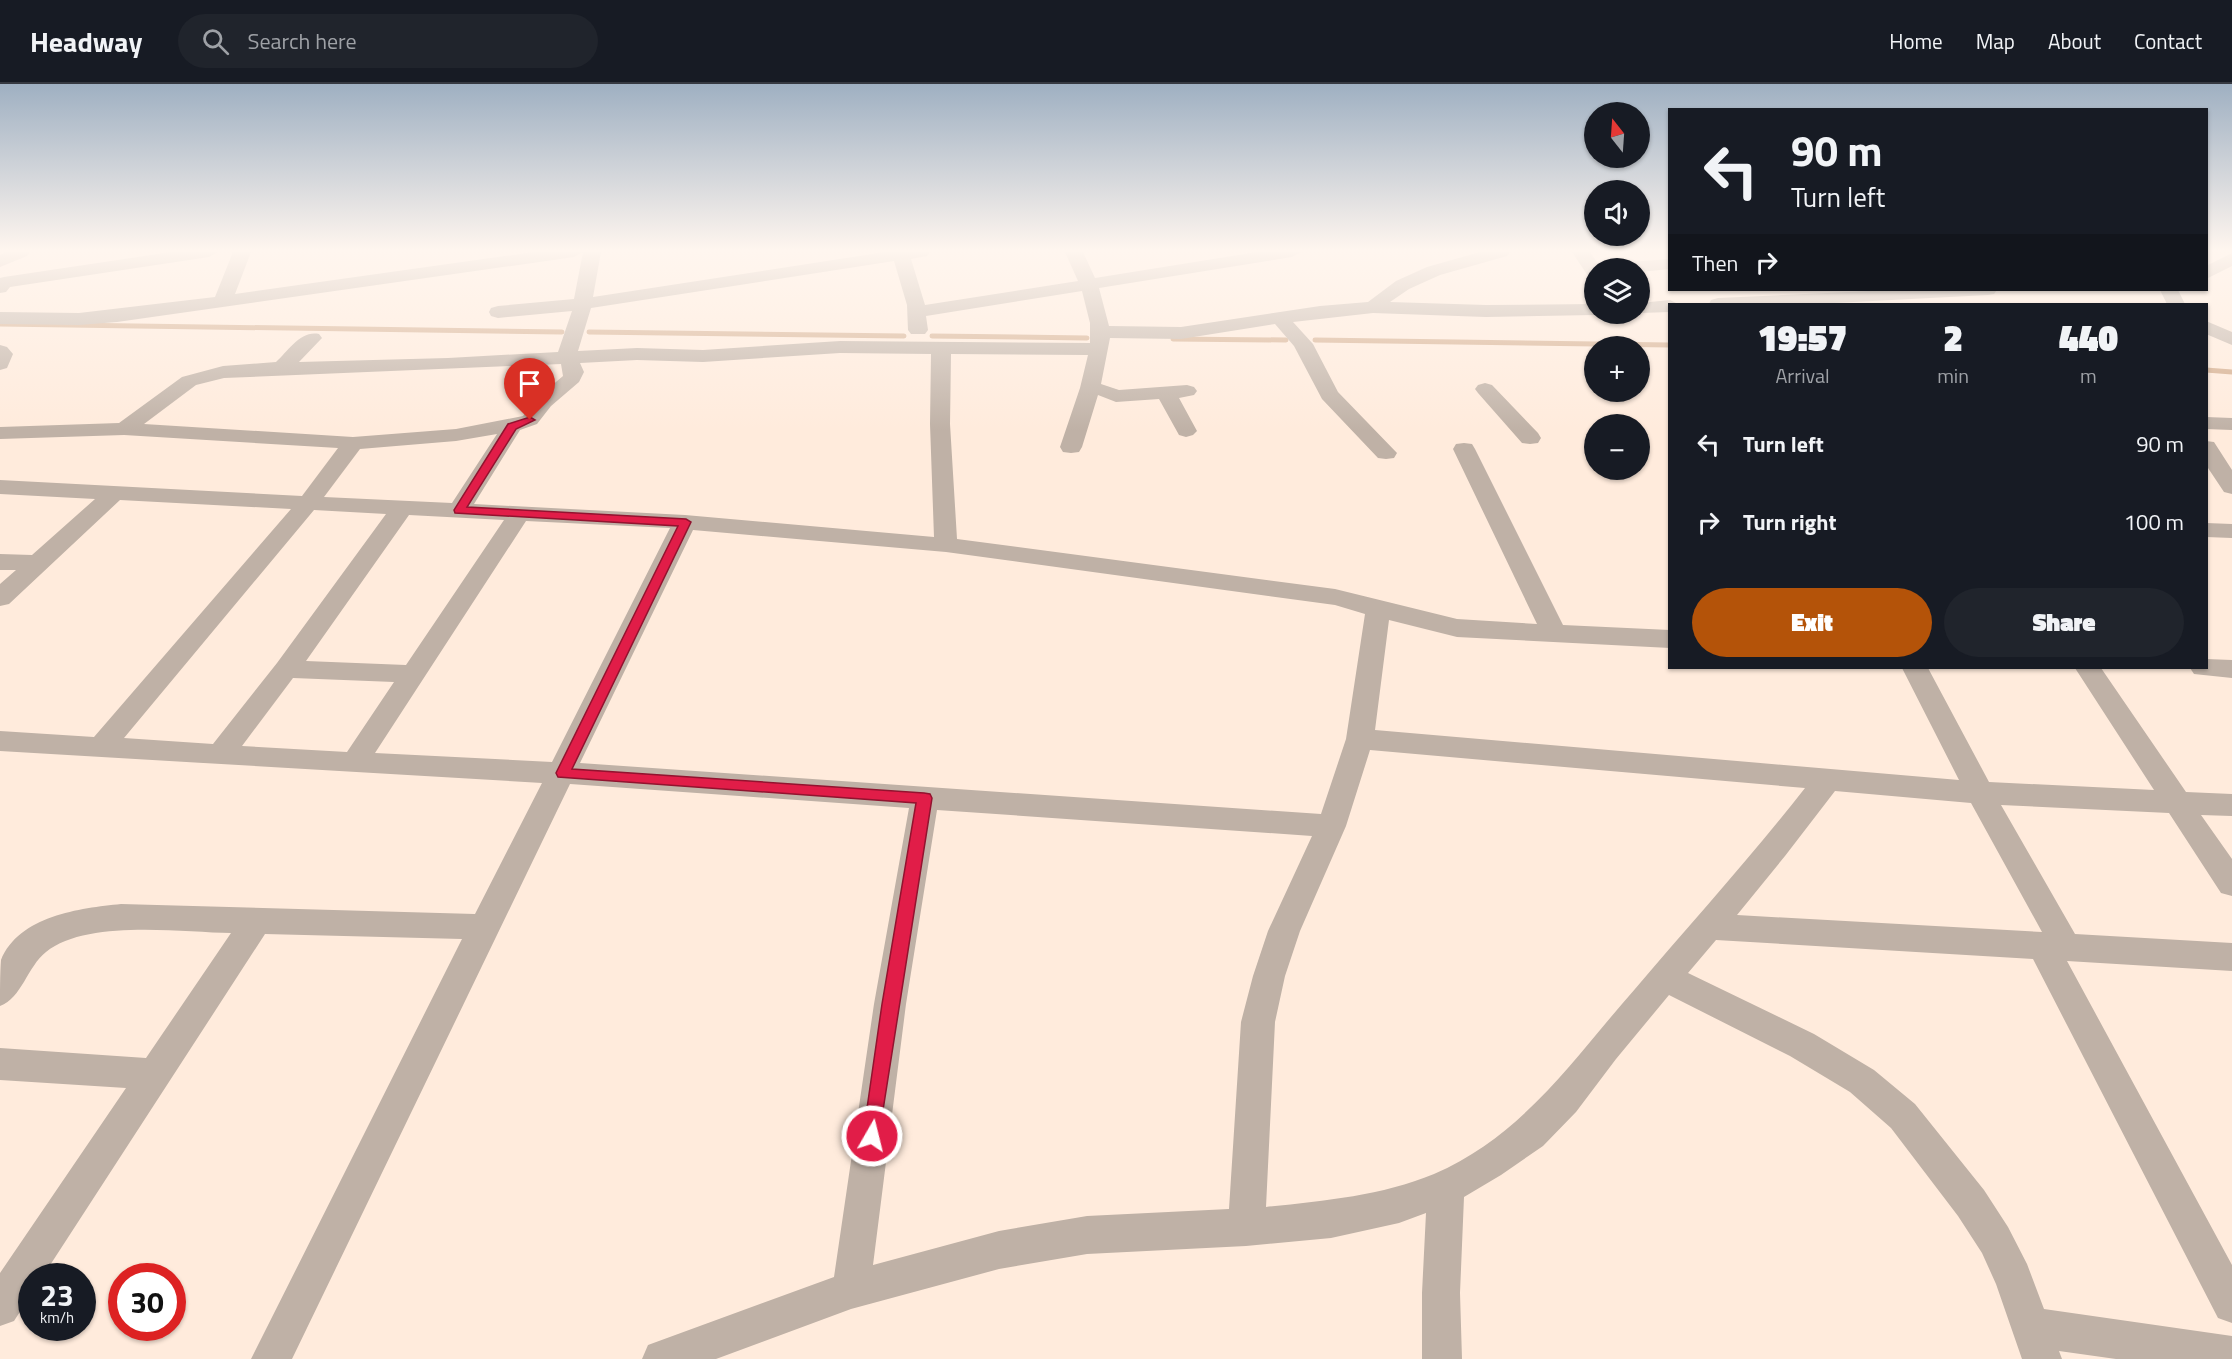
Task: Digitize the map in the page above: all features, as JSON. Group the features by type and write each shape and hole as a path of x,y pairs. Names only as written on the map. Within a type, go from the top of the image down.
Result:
{"street":[{"path":"0,318 98,318 143,312"},
{"path":"498,312 503,312"},
{"path":"0,433 124,429 353,443 456,435 512,427 530,420 544,402 572,378 574,372 568,357 582,312"},
{"path":"918,346 917,312 920,312"},
{"path":"1071,447 1090,388 1100,340 1095,312"},
{"path":"124,429 189,381 223,372 637,354 703,356 840,347 1100,340 1181,333 1335,312"},
{"path":"1280,318 1303,344 1329,395 1386,453"},
{"path":"2208,328 2232,339"},
{"path":"282,368 312,338"},
{"path":"942,346 940,424 946,545"},
{"path":"0,351 3,354 0,364"},
{"path":"1090,388 1103,390 1116,396 1187,391"},
{"path":"1485,389 1530,438"},
{"path":"1166,393 1186,431"},
{"path":"2208,423 2232,424"},
{"path":"459,510 512,427"},
{"path":"102,746 309,502 353,443"},
{"path":"1464,450 1554,633"},
{"path":"2208,450 2232,488"},
{"path":"0,487 686,522 946,545 1335,597 1457,628 1668,639"},
{"path":"0,598 114,493"},
{"path":"220,755 404,507"},
{"path":"354,763 519,514"},
{"path":"271,1359 686,522"},
{"path":"2208,530 2232,531"},
{"path":"0,562 36,563"},
{"path":"1246,1227 1258,1022 1269,976 1284,931 1331,826 1360,739 1378,609"},
{"path":"2208,668 2232,669"},
{"path":"286,669 413,674"},
{"path":"1916,669 1980,793 2232,1304"},
{"path":"2089,669 2232,884"},
{"path":"1360,739 1980,793 2232,806"},
{"path":"0,741 354,763 563,773 1331,826"},
{"path":"662,1359 850,1290 999,1250 1087,1235 1246,1227 1332,1219 1399,1205 1446,1187 1488,1163 1530,1134 1563,1100 1604,1048 1775,848 1828,779"},
{"path":"850,1290 890,1004 924,798"},
{"path":"0,993 28,948 50,933 72,925 121,917 486,927"},
{"path":"0,1307 256,922"},
{"path":"1708,926 2232,957"},
{"path":"1666,978 1802,1045 1862,1081 1903,1116 1971,1203 1995,1240 2013,1278 2036,1343 2232,1356"},
{"path":"0,1064 155,1074"},
{"path":"1443,1359 1441,1293 1446,1187"}],"waterway":[{"path":"0,324 562,332"},
{"path":"589,332 904,336"},
{"path":"932,336 1087,338"},
{"path":"1173,339 1286,340"},
{"path":"1315,340 1668,345"},
{"path":"2208,370 2232,372"}],"route":[{"path":"530,420 512,427 459,510 686,522 563,773 924,798 890,1004 872,1136"}]}
